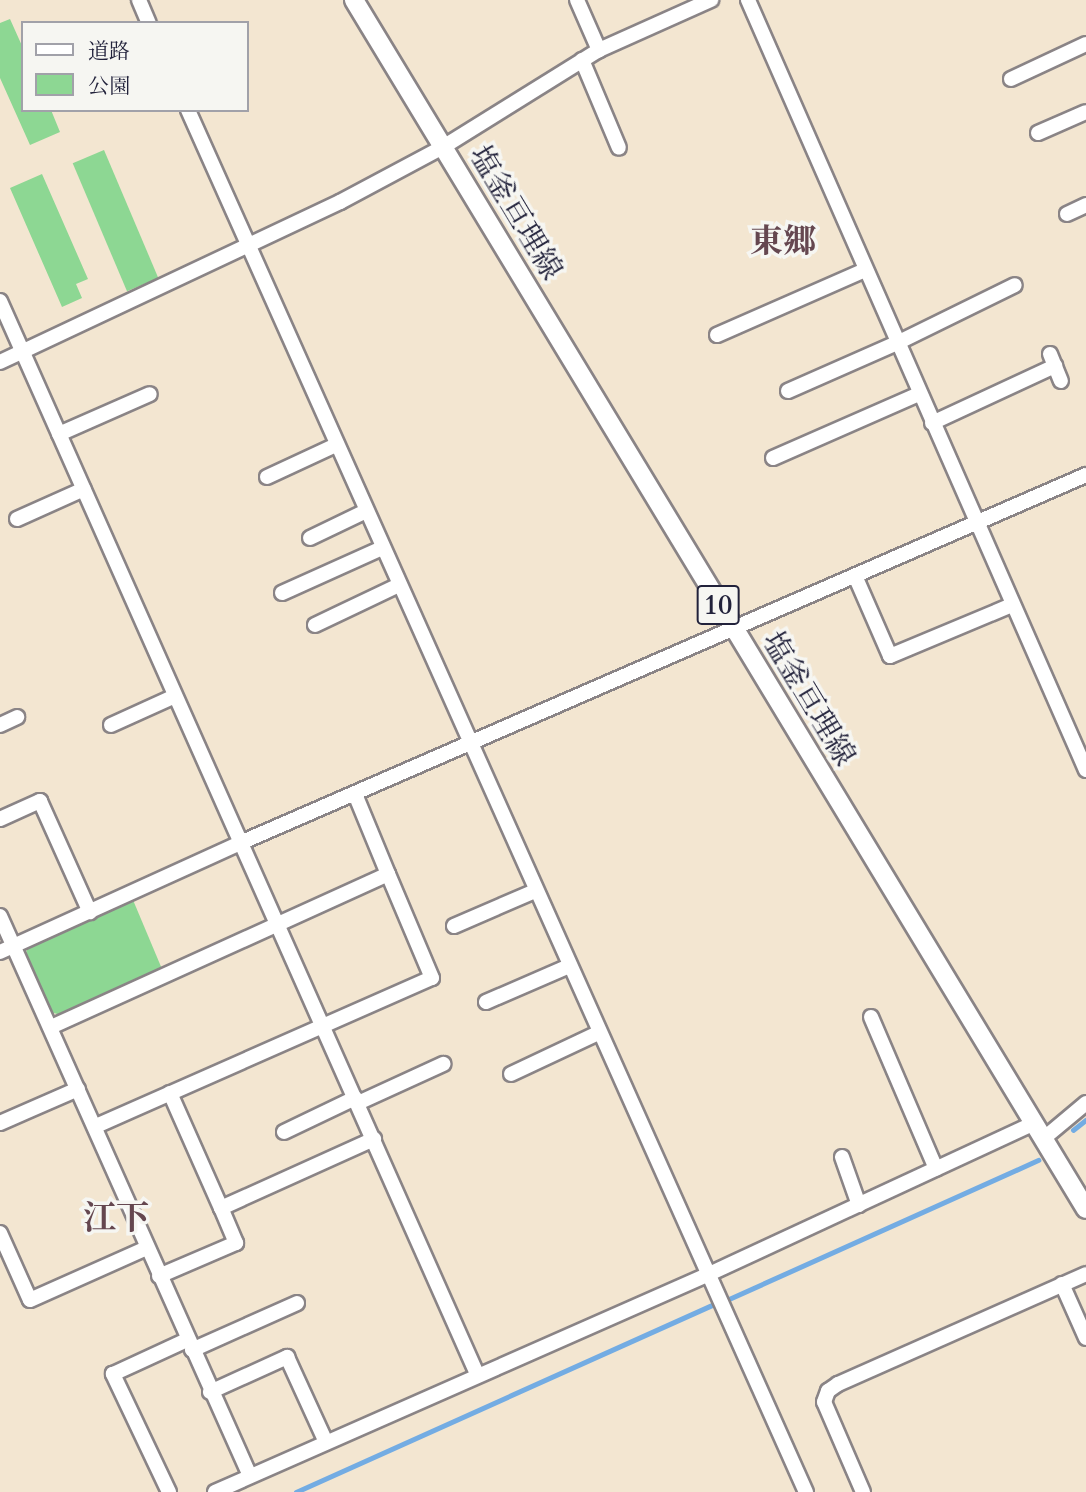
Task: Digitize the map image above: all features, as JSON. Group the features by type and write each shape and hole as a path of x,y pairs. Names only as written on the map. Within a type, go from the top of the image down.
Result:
{"main road":[{"name":"塩釜亘理線","path":"354,0 1086,1209"}],"street":[{"path":"139,0 148,21"},
{"path":"578,0 598,50"},
{"path":"0,362 248,247 443,147 598,50 711,0"},
{"path":"748,0 1086,770"},
{"path":"1011,79 1086,44"},
{"path":"582,60 620,148"},
{"path":"1038,133 1086,111"},
{"path":"189,112 598,1033 806,1492"},
{"path":"1067,214 1086,205"},
{"path":"716,335 865,270"},
{"path":"789,391 897,343 1015,285"},
{"path":"0,301 477,1374"},
{"path":"932,423 1052,360 1061,381"},
{"path":"59,434 150,394"},
{"path":"773,458 919,394"},
{"path":"267,477 336,445"},
{"path":"6,949 240,843 856,578 1086,475"},
{"path":"17,519 84,489"},
{"path":"310,538 366,511"},
{"path":"282,593 382,548"},
{"path":"856,578 890,656 1012,605"},
{"path":"315,625 399,585"},
{"path":"111,724 175,696"},
{"path":"0,725 17,717"},
{"path":"96,1126 432,978 355,793"},
{"path":"0,819 40,801 90,912"},
{"path":"51,1027 388,874"},
{"path":"454,926 535,891"},
{"path":"0,916 6,949 51,1027 210,1392 250,1476"},
{"path":"486,1002 569,966"},
{"path":"871,1017 936,1169"},
{"path":"511,1074 598,1033"},
{"path":"284,1132 443,1064"},
{"path":"0,1124 78,1089"},
{"path":"159,1276 236,1243 170,1093"},
{"path":"215,1492 477,1374 707,1275 936,1169 1038,1132 1086,1103"},
{"path":"221,1208 374,1139"},
{"path":"842,1157 859,1205"},
{"path":"0,1233 30,1300 147,1248"},
{"path":"863,1492 824,1402 828,1391 838,1384 1086,1273"},
{"path":"1062,1284 1086,1338"},
{"path":"169,1492 113,1374 297,1303"},
{"path":"210,1392 287,1357 326,1442"}],"green space":[{"path":"10,19 21,44 21,112 52,112 60,132 30,145 0,78 0,23"},
{"path":"104,150 158,278 127,291 73,163"},
{"path":"42,174 88,279 76,284 82,298 62,307 10,188"},
{"path":"133,900 162,969 61,1015 50,1012 25,957 28,945"}],"waterway":[{"path":"1073,1130 1086,1120"},
{"path":"729,1299 1038,1160"},
{"path":"296,1492 712,1305"}],"district":[{"name":"東郷","path":"783,242"},
{"name":"江下","path":"116,1219"}]}
